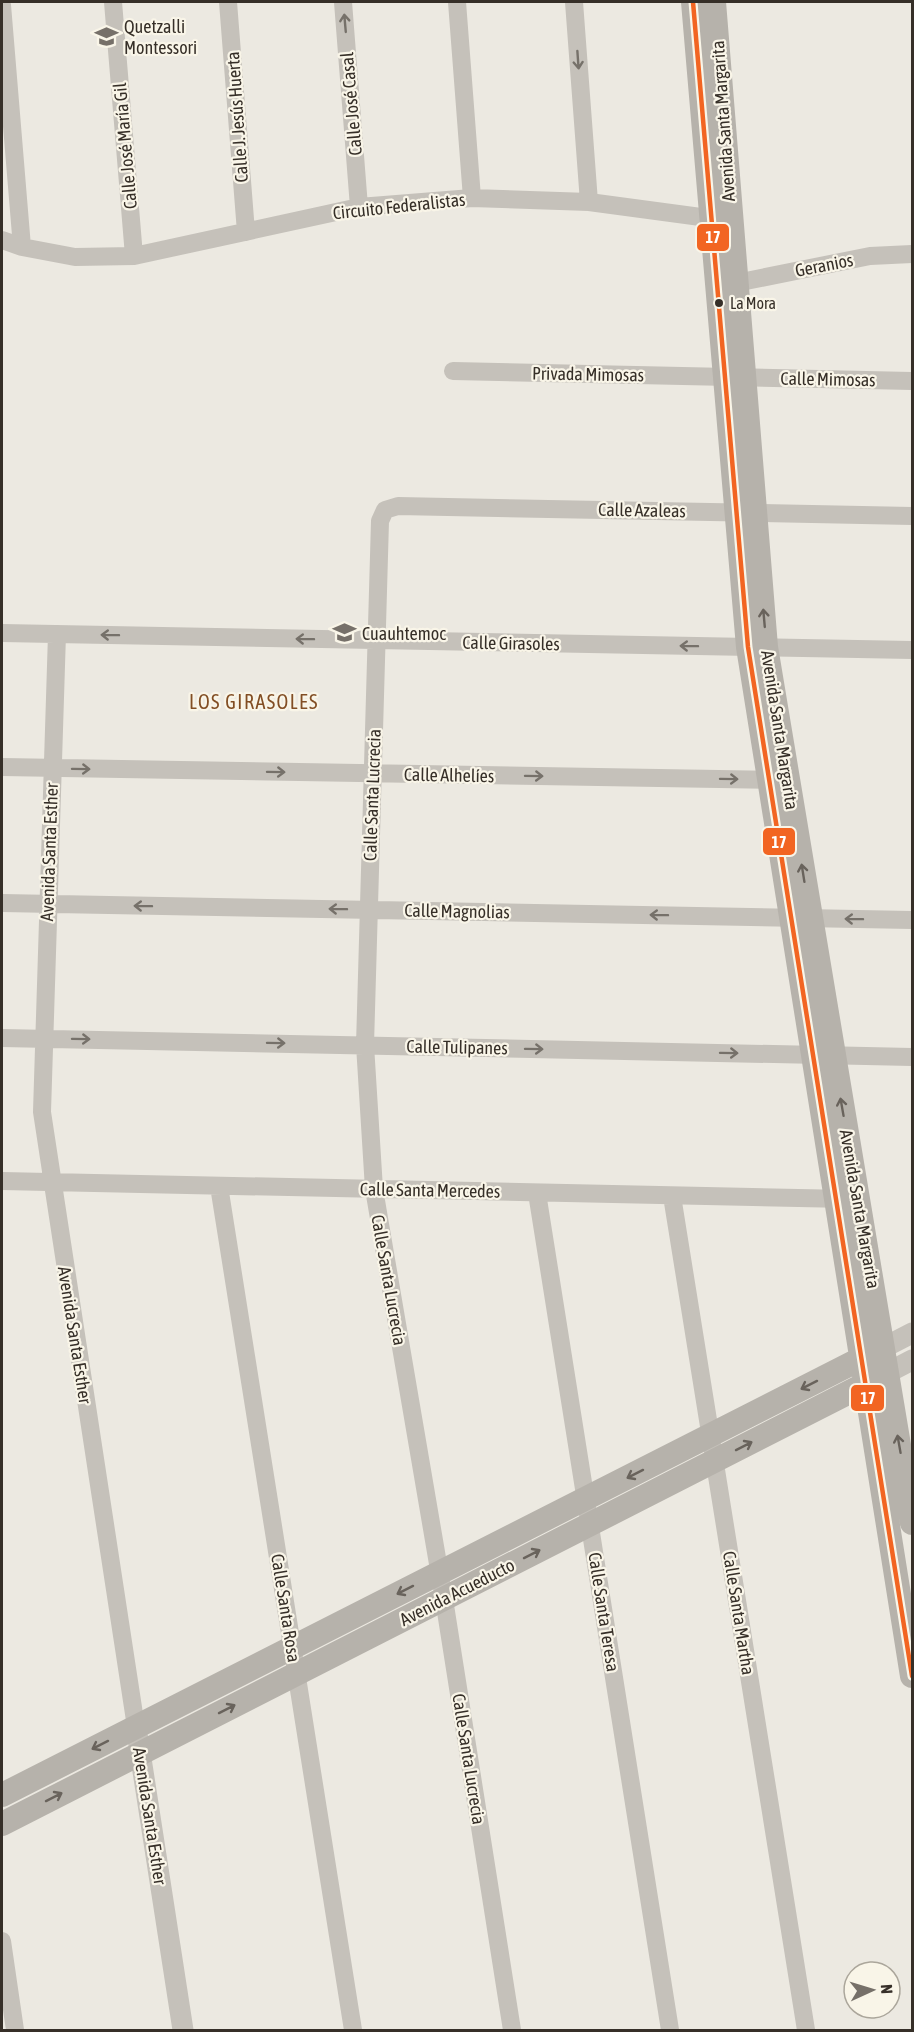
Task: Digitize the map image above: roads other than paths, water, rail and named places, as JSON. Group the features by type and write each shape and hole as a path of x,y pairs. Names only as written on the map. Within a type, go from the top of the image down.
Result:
{"main road":[{"name":"Avenida Santa Margarita","path":"693,2 720,220 757,647 846,1199 861,1359 910,1650 912,1676"},
{"name":"Avenida Santa Margarita","path":"714,2 720,220 736,283 734,377"},
{"name":"Avenida Santa Margarita","path":"846,1199 883,1348 912,1523"},
{"name":"Avenida Acueducto","path":"2,1795 883,1348"},
{"name":"Avenida Acueducto","path":"2,1824 887,1373"}],"street":[{"name":"Calle José María Gil","path":"113,2 134,256"},
{"name":"Calle J. Jesús Huerta","path":"228,2 246,232"},
{"name":"Calle José Casal","path":"343,2 359,207"},
{"path":"457,2 472,198"},
{"path":"573,2 589,202"},
{"path":"2,5 22,247"},
{"name":"Circuito Federalistas","path":"2,240 22,247 75,257 134,256 359,207 472,198 589,202 720,220"},
{"name":"Geranios","path":"736,283 870,256 912,254"},
{"name":"Privada Mimosas","path":"453,371 734,377"},
{"name":"Calle Mimosas","path":"734,377 912,381"},
{"name":"Calle Azaleas","path":"380,521 385,510 398,506 912,516"},
{"name":"Calle Santa Lucrecia","path":"380,521 365,1045 374,1189 444,1599 512,2031"},
{"name":"Calle Girasoles","path":"2,633 912,650"},
{"name":"Avenida Santa Esther","path":"57,634 42,1112 183,2031"},
{"name":"Calle Alhelíes","path":"2,767 778,780"},
{"name":"Calle Magnolias","path":"2,903 912,920"},
{"name":"Calle Tulipanes","path":"2,1038 912,1057"},
{"name":"Calle Santa Mercedes","path":"2,1181 846,1199"},
{"name":"Calle Santa Rosa","path":"219,1186 353,2031"},
{"name":"Calle Santa Teresa","path":"537,1193 670,2031"},
{"name":"Calle Santa Martha","path":"672,1196 806,2031"},
{"name":"Avenida Acueducto","path":"883,1348 912,1333"},
{"name":"Avenida Acueducto","path":"887,1373 912,1360"},
{"path":"2,1941 15,2031"}],"place":[{"name":"Quetzalli Montessori","path":"106,36"},
{"name":"La Mora","path":"719,303"},
{"name":"Cuauhtemoc","path":"344,633"}],"district":[{"name":"LOS GIRASOLES","path":"254,701"}]}
